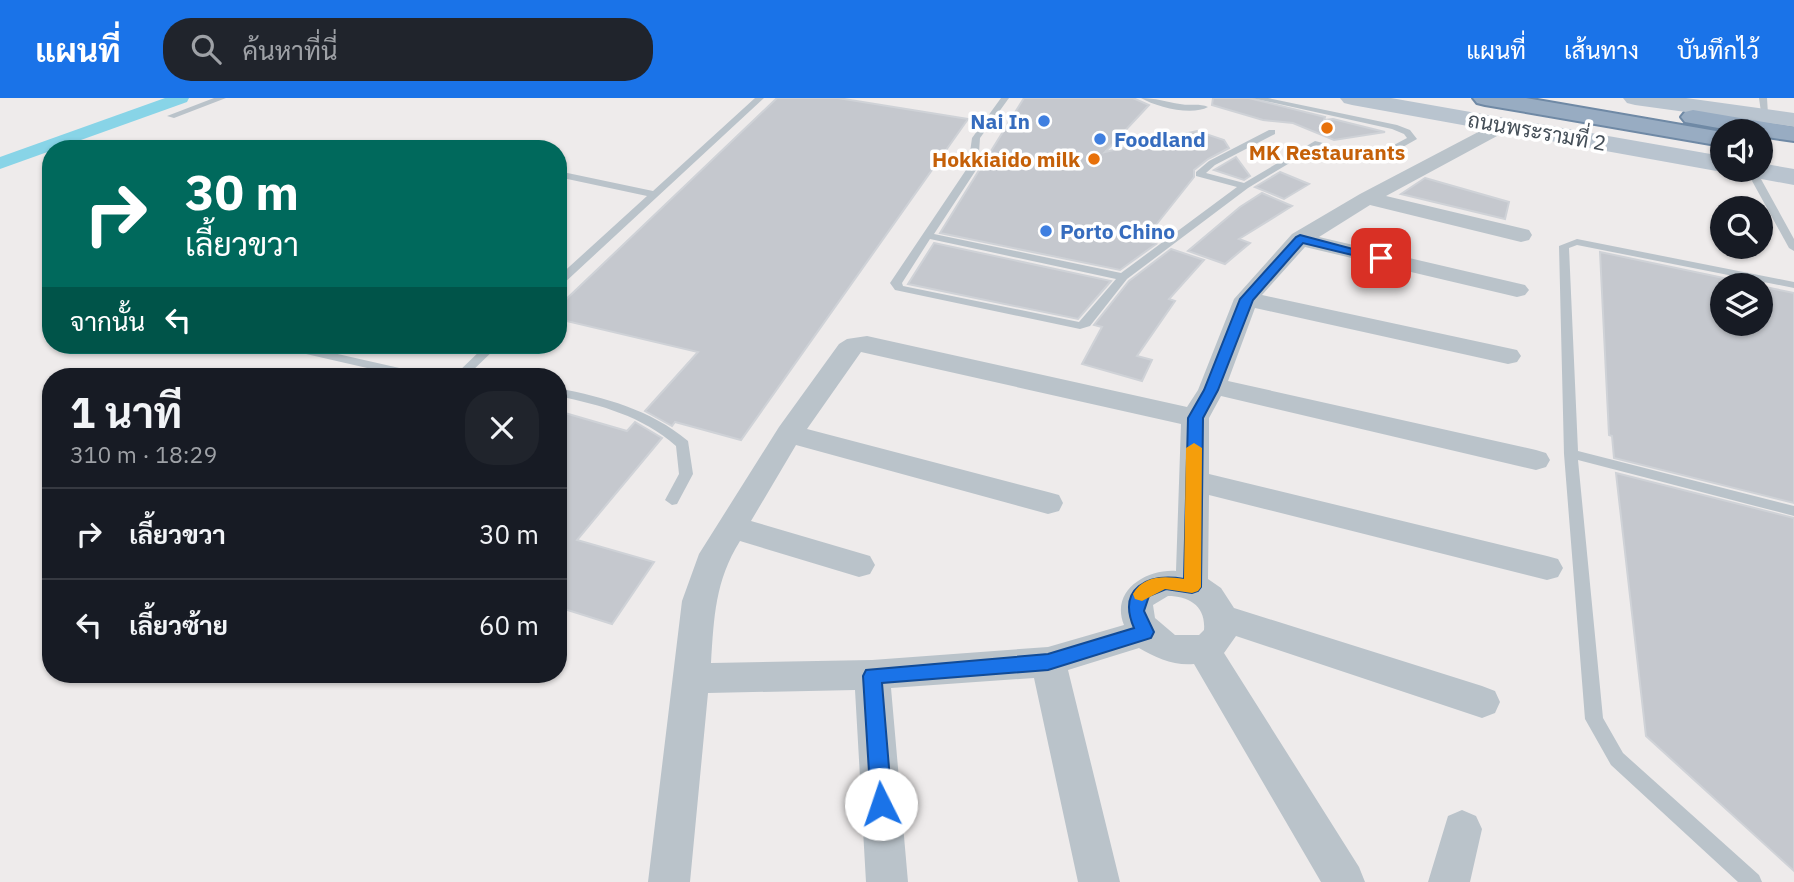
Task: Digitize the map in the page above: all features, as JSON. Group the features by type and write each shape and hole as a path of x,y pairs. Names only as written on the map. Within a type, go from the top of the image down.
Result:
{"highway":[{"name":"ถนนพระรามที่ 2","path":"1485,98 1710,137"},
{"name":"ถนนพระรามที่ 2","path":"1577,98 1794,134"},
{"path":"1773,147 1794,151"}],"main road":[{"name":"ถนนพระรามที่ 2","path":"1352,98 1710,162"},
{"path":"1392,98 1545,133"},
{"path":"1635,98 1794,119"},
{"path":"1679,98 1764,105 1794,119"},
{"path":"1773,173 1794,177"}],"street":[{"path":"1192,587 1195,418 1213,386 1247,299 1300,239 1367,198 1503,125"},
{"path":"1367,198 1521,235"},
{"path":"1300,239 1517,290"},
{"path":"1247,299 1508,356"},
{"path":"668,882 699,601 710,563 789,435 848,349 856,344 866,344 1195,418"},
{"path":"1213,386 1536,460"},
{"path":"789,435 1048,503"},
{"path":"1192,480 1547,568"},
{"path":"732,527 859,565"},
{"path":"1344,882 1213,634 1212,600 1192,587 1165,583 1143,592 1137,600 1135,611 1145,632 1166,647 1178,650 1213,634 1482,702"},
{"path":"692,678 872,676 1048,662 1145,632"},
{"path":"1048,662 1099,882"},
{"path":"872,676 887,882"},
{"path":"1449,882 1462,829"}],"lane":[{"path":"171,116 222,98"},
{"path":"567,275 761,98"},
{"path":"1006,98 976,138 973,167 896,283 909,292 1080,326 1086,324 1123,277 1245,186 1318,143"},
{"path":"1145,98 1181,107 1204,107"},
{"path":"1256,98 1394,127 1407,132 1412,139 1394,149 1348,153"},
{"path":"1245,186 1199,174 1212,163 1272,132"},
{"path":"567,176 653,194"},
{"path":"1759,182 1794,248"},
{"path":"926,235 1123,277"},
{"path":"1752,882 1617,759 1594,719 1572,454 1564,246 1577,242 1794,285"},
{"path":"323,354 383,368"},
{"path":"469,368 483,354"},
{"path":"567,395 606,402 670,431 683,444 686,474 672,500"},
{"path":"1572,454 1794,511"}],"building":[{"path":"777,98 838,98 968,119 741,440 675,422 672,426 645,411 698,352 567,321 567,298"},
{"name":"Porto Chino","path":"1024,98 1133,98 1149,105 1105,152 1197,131 1224,140 1229,148 1194,170 1194,177 1144,240 1156,244 1120,270 940,233"},
{"path":"1213,98 1249,98 1325,117 1324,120 1333,119 1385,132 1334,140 1293,123 1263,120 1212,105"},
{"path":"1236,157 1250,176 1244,180 1214,170"},
{"path":"1280,172 1309,184 1284,199 1255,187"},
{"path":"1425,178 1509,202 1505,219 1401,194"},
{"path":"1262,193 1292,206 1239,239 1250,243 1225,264 1188,251 1240,207"},
{"path":"934,243 1111,281 1078,319 908,284"},
{"path":"1171,249 1204,260 1169,299 1175,301 1137,356 1152,360 1142,381 1082,364 1102,327 1094,325 1129,281"},
{"path":"1600,252 1710,275 1710,336 1773,336 1773,289 1794,293 1794,503 1614,458 1612,436 1609,435"},
{"path":"567,414 627,431 635,422 662,438 577,540 654,562 612,624 567,610"},
{"path":"1616,473 1794,518 1794,871 1646,736"}],"waterway":[{"path":"64,140 181,98"},
{"path":"0,163 42,148"}],"slow traffic":[{"path":"1142,594 1153,586 1165,583 1192,587 1194,448"}],"place":[{"name":"Nai In","path":"1044,121"},
{"name":"MK Restaurants","path":"1327,128"},
{"name":"Foodland","path":"1100,139"},
{"name":"Hokkiaido milk","path":"1094,159"},
{"name":"Porto Chino","path":"1046,231"}],"route":[{"path":"881,804 872,676 1048,662 1145,632 1135,611 1137,600 1143,592 1165,583 1192,587 1195,418 1211,390 1247,299 1300,239 1381,258"}]}
